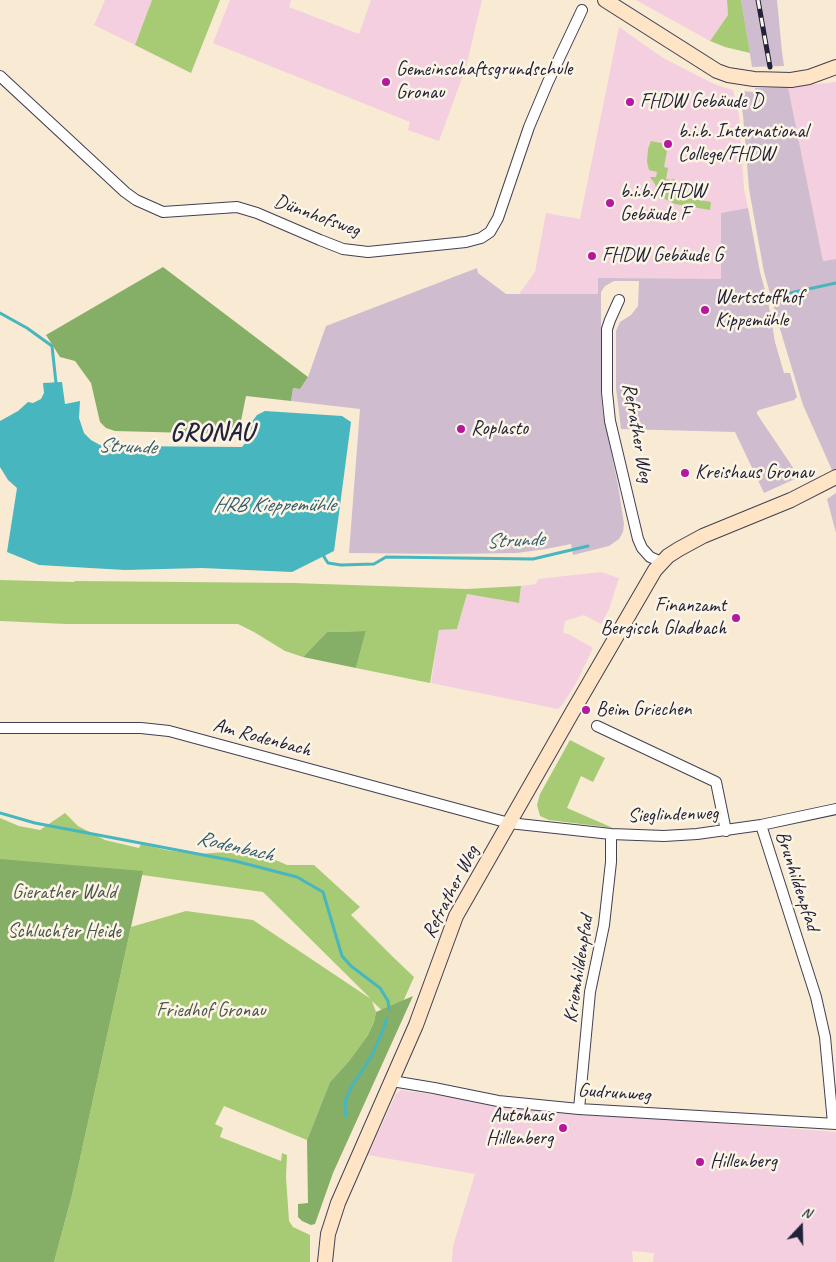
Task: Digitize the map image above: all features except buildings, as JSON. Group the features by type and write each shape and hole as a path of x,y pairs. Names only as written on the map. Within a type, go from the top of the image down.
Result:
{"main road":[{"path":"604,0 717,71 736,77 754,80 791,80 809,77 834,69"},
{"name":"Refrather Weg","path":"326,1262 328,1234 338,1203 416,1025 456,916 649,580 662,562 679,549 703,536 790,500 836,477"}],"street":[{"name":"Dünnhofsweg","path":"0,76 125,192 136,200 162,212 237,207 258,213 343,249 368,252 466,242 481,238 490,232 498,218 529,128 548,82 582,10"},
{"name":"Refrather Weg","path":"619,300 607,329 610,421 638,539 642,548 650,557 662,562"},
{"path":"597,726 716,782 726,831"},
{"name":"Am Rodenbach","path":"0,728 141,728 169,731 509,823"},
{"name":"Sieglindenweg","path":"509,823 611,834 664,836 726,831 836,810"},
{"name":"Brunhildenpfad","path":"761,825 816,997 825,1037 835,1124"},
{"name":"Kriemhildenpfad","path":"579,1109 590,992 604,925 611,862 611,834"},
{"name":"Gudrunweg","path":"392,1082 498,1100 579,1109 835,1124"}],"shaded area":[{"path":"105,0 152,0 135,45 94,25"},
{"name":"Gemeinschaftsgrundschule Gronau","path":"230,0 291,0 289,7 359,34 371,0 482,0 466,67 439,141 408,130 410,122 213,43"},
{"path":"636,0 727,0 728,15 710,41"},
{"path":"741,0 777,0 784,66 752,67"},
{"name":"b.i.b. International College/FHDW","path":"619,27 663,58 714,84 733,90 739,115 744,189 748,208 722,213 721,279 598,279 598,294 519,294 535,272 546,213 580,219"},
{"path":"836,82 836,259 823,261 788,87"},
{"path":"788,87 823,261 836,259 836,479 803,405 780,329 764,272 749,189 743,115 739,91 756,92 755,88"},
{"path":"748,208 775,342 784,373 790,373 797,397 794,400 759,410 757,414 798,475 797,478 764,493 735,432 621,429 616,388 616,331 620,322 631,315 638,306 639,281 614,281 605,286 601,292 601,389 603,413 624,524 623,532 619,539 609,546 573,555 571,544 517,553 349,553 360,409 291,401 293,388 300,389 308,377 326,326 477,268 478,273 506,294 598,294 598,278 721,279 721,213"},
{"path":"836,493 836,533 827,499"},
{"path":"601,572 619,578 609,609 601,624 584,615 565,621 563,633 593,648 576,683 558,709 431,683 439,630 457,629 467,594 519,603 521,586 536,584 538,579"},
{"path":"401,1090 535,1109 836,1132 836,1262 653,1262 654,1253 632,1251 633,1262 452,1262 453,1246 475,1174 368,1155 396,1094"}],"green space":[{"path":"152,0 220,0 191,73 135,45"},
{"path":"727,0 741,0 750,53 710,41 728,15"},
{"path":"651,141 666,144 665,150 667,151 664,167 668,168 666,179 675,179 673,188 689,192 688,198 711,202 710,210 675,204 657,192 655,184 650,177 656,177 657,172 649,170 647,162"},
{"path":"163,267 308,377 300,389 293,388 291,401 246,396 240,426 236,432 229,434 115,431 106,428 100,422 91,383 75,361 60,357 46,335"},
{"path":"0,580 294,583 466,589 521,586 519,603 467,594 457,629 439,630 430,683 356,668 366,631 327,632 303,657 285,651 238,624 66,624 0,621"},
{"path":"366,631 356,668 303,657 327,632"},
{"path":"570,740 605,758 593,782 581,776 567,808 613,828 549,820 540,816 537,805 540,794"},
{"name":"Friedhof Gronau","path":"65,813 78,826 105,840 139,848 141,844 166,850 199,854 226,852 245,856 260,853 287,865 314,865 360,907 351,915 414,977 394,1022 372,1001 376,1012 368,1035 349,1061 330,1082 307,1140 224,1106 215,1124 223,1128 220,1137 281,1161 282,1153 287,1155 286,1177 289,1221 293,1227 310,1235 310,1262 54,1262 72,1195 131,927 186,911 253,920 371,999 263,892 135,874 0,1262 0,818 19,826 40,830"},
{"name":"Schluchter Heide","path":"0,859 143,871 72,1195 54,1262 0,1262"},
{"path":"413,996 333,1173 315,1224 311,1225 302,1221 298,1217 298,1204 308,1203 307,1140 330,1082 349,1061 368,1035 376,1012"}],"water":[{"name":"HRB Kieppemühle","path":"62,382 65,404 80,401 79,418 84,433 100,445 242,447 250,437 251,423 257,415 265,411 342,416 351,422 334,551 292,572 202,568 125,570 39,565 7,552 17,488 8,480 0,467 0,421 18,411 28,402 33,403 41,399 44,393 43,383"}],"waterway":[{"name":"Strunde","path":"790,293 836,283"},
{"name":"Strunde","path":"0,313 27,328 52,346 57,386"},
{"name":"Strunde","path":"324,554 328,563 341,565 374,564 386,557 533,559 588,546"},
{"name":"Rodenbach","path":"0,813 35,823 235,861 297,877 323,892 342,956 351,966 380,988 388,1001 389,1009"},
{"name":"Rodenbach","path":"346,1116 346,1098 371,1057 387,1018"}],"railway":[{"path":"758,0 770,67"}],"place":[{"name":"Gemeinschaftsgrundschule Gronau","path":"386,82"},
{"name":"FHDW Gebäude D","path":"630,102"},
{"name":"b.i.b. International College/FHDW","path":"668,144"},
{"name":"b.i.b./FHDW Gebäude F","path":"610,203"},
{"name":"FHDW Gebäude G","path":"592,256"},
{"name":"Wertstoffhof Kippemühle","path":"705,310"},
{"name":"Roplasto","path":"461,429"},
{"name":"Kreishaus Gronau","path":"685,473"},
{"name":"Finanzamt Bergisch Gladbach","path":"736,618"},
{"name":"Beim Griechen","path":"586,710"},
{"name":"Autohaus Hillenberg","path":"563,1128"},
{"name":"Hillenberg","path":"700,1162"}],"district":[{"name":"GRONAU","path":"212,433"}],"park label":[{"name":"Gierather Wald","path":"64,893"}]}
